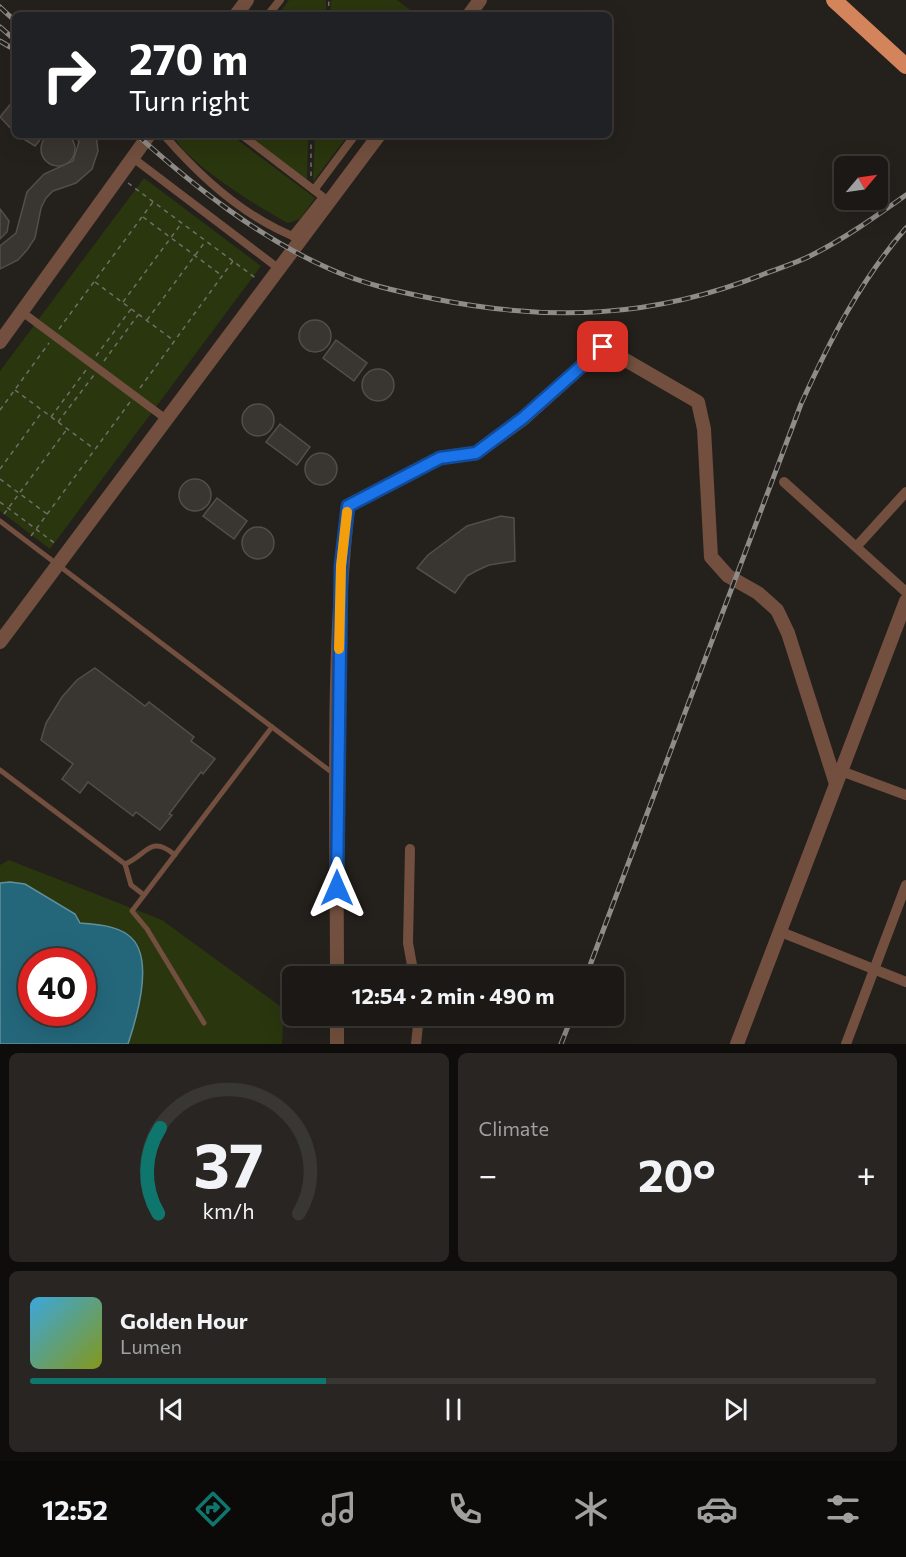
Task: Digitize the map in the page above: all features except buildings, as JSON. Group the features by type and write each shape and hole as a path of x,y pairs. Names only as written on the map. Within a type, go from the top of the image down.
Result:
{"highway":[{"path":"834,0 906,66"}],"street":[{"path":"270,12 280,0"},
{"path":"0,342 147,138"},
{"path":"168,138 188,162 214,186 245,209 296,237"},
{"path":"0,642 278,268 323,197 246,138"},
{"path":"313,189 353,138"},
{"path":"296,237 376,138"},
{"path":"133,158 278,268"},
{"path":"22,312 166,419"},
{"path":"337,966 337,777 341,566 348,506 440,458 476,453 523,418 603,347 698,402 704,429 711,557 728,576 758,592 777,610 788,633 838,778"},
{"path":"784,482 906,592"},
{"path":"857,546 906,492"},
{"path":"737,1044 906,601"},
{"path":"838,778 906,795"},
{"path":"410,849 408,943 412,966"},
{"path":"846,1044 906,885"},
{"path":"781,932 906,982"},
{"path":"337,1026 337,1044"},
{"path":"416,1044 418,1026"}],"lane":[{"path":"0,520 337,777"},
{"path":"204,1023 147,929 132,911 272,727"},
{"path":"0,770 125,864 131,885 144,895"},
{"path":"125,864 154,846 161,845 175,855"}],"path":[{"path":"311,138 313,189"},
{"path":"120,177 265,285"},
{"path":"0,410 153,202"},
{"path":"142,217 222,276"},
{"path":"123,303 182,223"},
{"path":"146,321 206,241"},
{"path":"94,282 174,341"},
{"path":"15,390 95,449"},
{"path":"0,469 43,411"},
{"path":"0,520 67,429"},
{"path":"0,479 47,514"},
{"path":"0,502 67,552"}],"green space":[{"path":"289,0 326,0 326,12 280,12"},
{"path":"331,0 397,0 413,12 330,12"},
{"path":"176,138 235,138 315,198 300,219 288,223 224,184 180,145"},
{"path":"253,138 308,138 307,181"},
{"path":"315,138 346,138 313,182"},
{"path":"144,178 261,266 50,549 0,511 0,371"},
{"path":"9,860 162,920 282,1008 282,1044 0,1044 0,865"}],"water":[{"path":"0,883 25,884 75,914 80,923 117,929 128,935 136,944 143,971 142,987 128,1044 0,1044"}],"railway":[{"path":"0,7 12,18"},
{"path":"0,27 12,37"},
{"path":"0,41 10,47"},
{"path":"140,138 182,174 253,227 330,269 368,283 435,299 520,311 601,312 682,300 723,289 810,256 847,235 906,195"},
{"path":"590,966 801,404 823,357 860,290 906,228"},
{"path":"561,1044 568,1026"}],"slow traffic":[{"path":"339,649 341,566 347,512"}],"route":[{"path":"337,888 341,566 348,506 440,458 476,453 523,418 603,347"}]}
